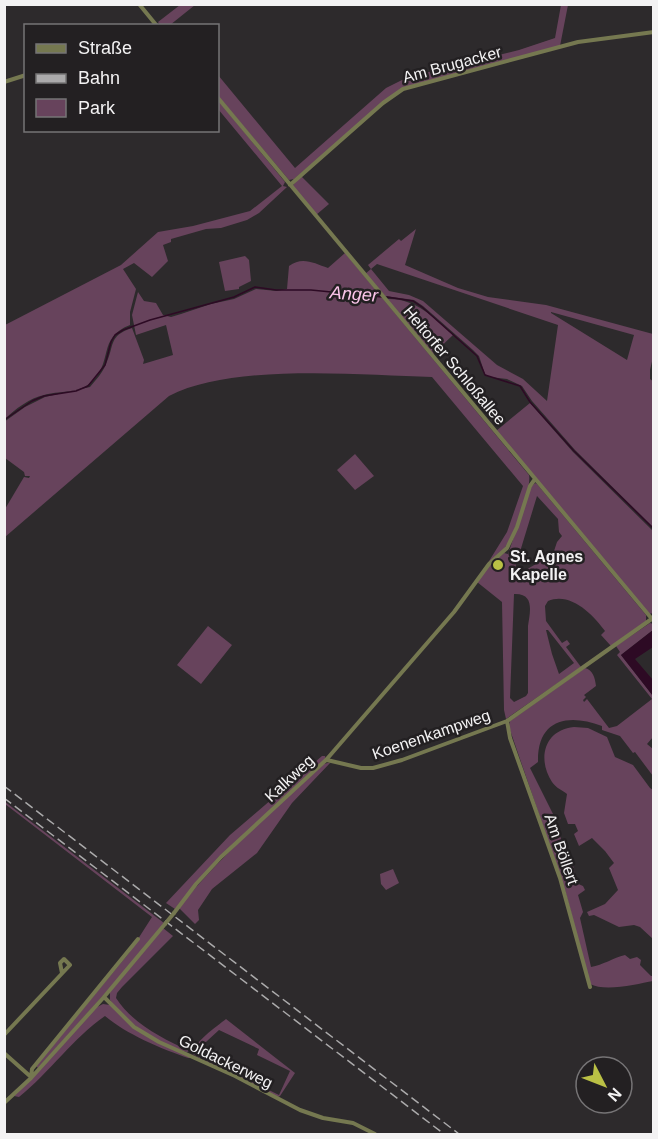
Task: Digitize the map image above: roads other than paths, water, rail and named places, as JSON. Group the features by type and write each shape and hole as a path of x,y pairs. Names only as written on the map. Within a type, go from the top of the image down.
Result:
{"street":[{"path":"139,4 155,24"},
{"name":"Am Brugacker","path":"290,185 382,103 403,89 578,42 654,32"},
{"path":"4,82 24,76"},
{"name":"Heltorfer Schloßallee","path":"219,99 653,619 507,721"},
{"name":"Kalkweg","path":"4,1103 104,997 196,884 221,857 327,760 454,612 489,564 507,548 517,527 530,486 535,479"},
{"name":"Koenenkampweg","path":"327,760 361,768 374,768 507,721"},
{"name":"Am Böllert","path":"507,721 510,738 560,878 590,987"},
{"name":"Kalkweg","path":"31,1077 32,1069 138,939"},
{"path":"4,1035 62,973"},
{"name":"Goldackerweg","path":"104,997 134,1027 159,1042 213,1065 300,1110 323,1118 361,1125 375,1134"},
{"path":"4,1053 31,1077"}],"waterway":[{"name":"Anger","path":"4,420 32,401 44,396 76,391 88,386 105,365 115,335 150,320 234,297 255,287 382,297"},
{"name":"Anger","path":"387,297 413,301 422,307 477,356 485,375 520,386 530,402 574,451 654,529"}],"railway":[{"path":"4,786 459,1134"},
{"path":"4,798 444,1134"}],"place":[{"name":"St. Agnes Kapelle","path":"498,565"}]}
